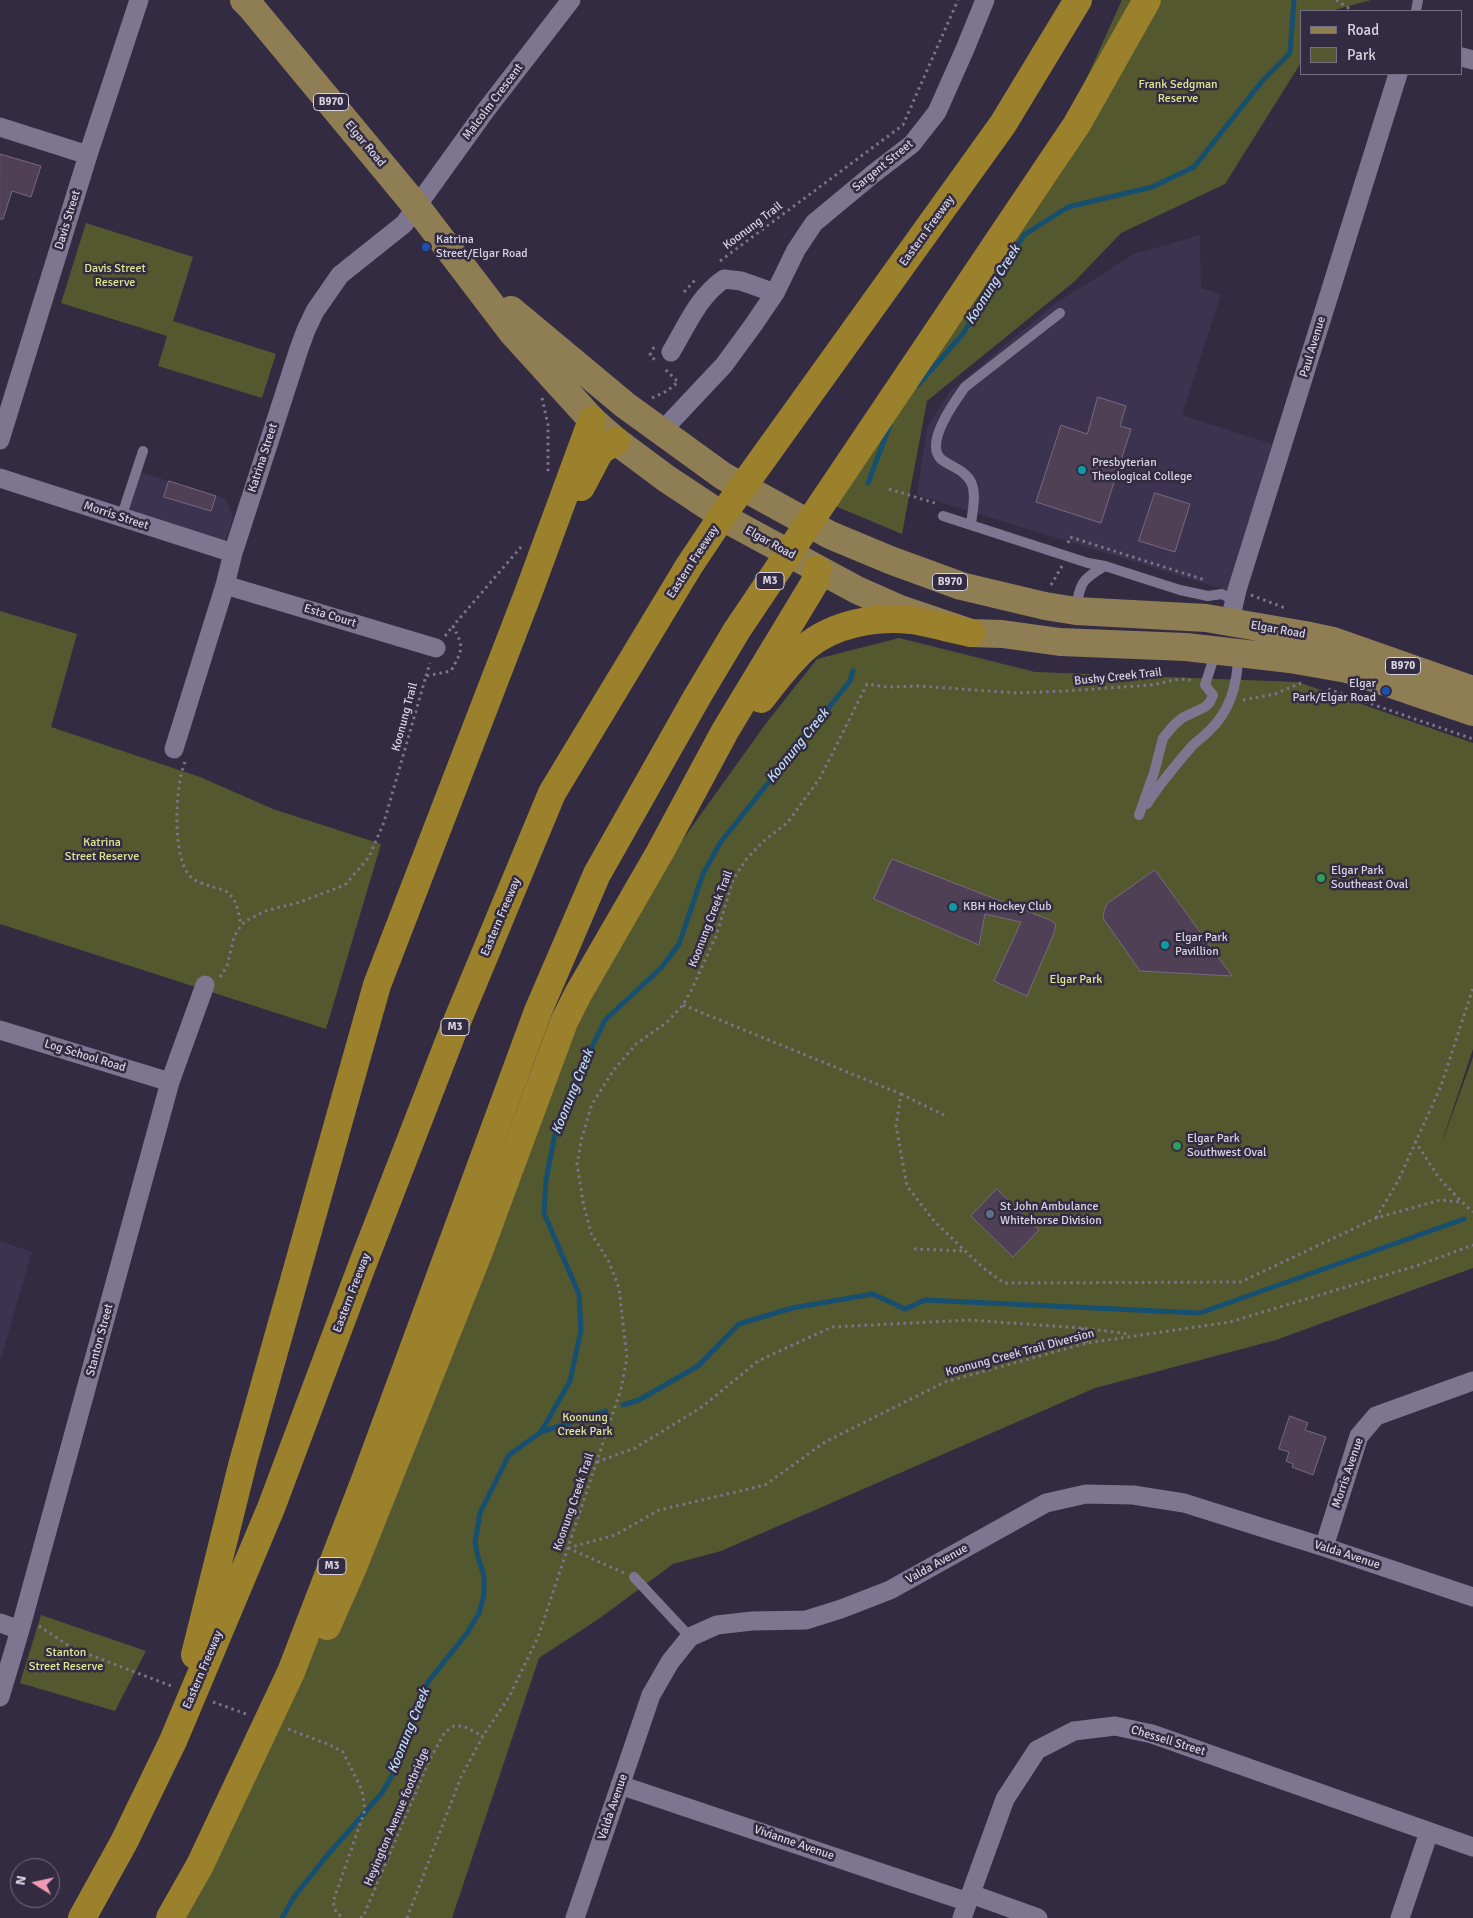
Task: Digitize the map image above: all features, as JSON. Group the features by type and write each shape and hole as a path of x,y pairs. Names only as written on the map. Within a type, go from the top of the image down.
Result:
{"highway":[{"name":"Eastern Freeway","path":"82,1918 124,1842 173,1741 271,1508 453,1031 552,793 689,566 737,495 1003,124 1078,0"},
{"name":"M3","path":"170,1918 200,1865 291,1672 538,1011 597,874 737,630 1078,124 1147,0"},
{"path":"173,1741 243,1462 377,985 529,590 592,420"},
{"path":"529,590 594,461 604,448 616,440"},
{"path":"177,1918 200,1882 266,1761 353,1567 478,1254 564,1022 725,731 815,582 817,555"},
{"path":"706,768 792,661 820,636 833,630 856,624 892,619 911,620 971,633"}],"main road":[{"name":"Elgar Road","path":"251,2 416,206 464,267 492,308 592,420 667,478 735,524 817,555 890,560 961,586 1045,606 1076,611 1206,618 1231,602 1333,641 1473,690"},
{"name":"Elgar Road","path":"464,267 518,316 625,405 724,476 784,511 817,555 856,590 900,609 971,633 1002,634 1060,642 1166,646 1290,659 1347,669 1473,712"},
{"path":"616,440 661,432"},
{"path":"1227,652 1231,602"},
{"name":"Elgar Road","path":"1076,611 1086,626 1094,629 1135,634 1166,646"}],"street":[{"name":"Davis Street","path":"0,440 88,155 139,0"},
{"name":"Malcolm Crescent","path":"416,206 486,110 571,0"},
{"name":"Sargent Street","path":"661,432 724,365 775,293 796,250 814,223 912,144 937,112 966,49 985,0"},
{"name":"Paul Avenue","path":"1231,602 1398,75"},
{"path":"0,127 88,155"},
{"name":"Katrina Street","path":"174,749 225,585 233,553 306,330 315,311 340,275 404,224 416,206"},
{"path":"664,346 710,289 724,279 741,281 775,293"},
{"name":"Morris Street","path":"0,478 233,553"},
{"name":"Esta Court","path":"225,585 436,648"},
{"name":"Stanton Street","path":"0,1697 170,1082 204,985"},
{"name":"Log School Road","path":"0,1030 170,1082"},
{"name":"Morris Avenue","path":"1324,1546 1359,1436 1376,1416 1473,1381"},
{"name":"Valda Avenue","path":"575,1918 651,1695 670,1662 690,1637 717,1625 752,1620 806,1620 841,1609 890,1590 1046,1504 1086,1494 1133,1495 1184,1504 1324,1546 1473,1597"},
{"path":"0,1623 20,1630"},
{"name":"Chessell Street","path":"967,1905 1005,1799 1037,1750 1074,1731 1115,1726 1152,1734 1473,1847"},
{"name":"Vivianne Avenue","path":"620,1785 967,1905 1038,1918"},
{"path":"1400,1918 1429,1832"}],"lane":[{"path":"972,525 974,494 972,484 962,472 941,458 937,453 935,446 937,436 954,403 965,387 1060,313"},
{"path":"121,518 143,451"},
{"path":"942,516 1088,563 1105,566 1188,592 1231,602"},
{"path":"1076,611 1080,586 1092,574 1105,566"},
{"path":"1227,652 1237,676 1227,708 1211,730 1194,744 1178,762 1139,815 1154,773 1163,738 1174,725 1210,702 1213,695 1205,685 1227,652"},
{"path":"634,1577 690,1637"}],"path":[{"name":"Koonung Trail","path":"718,263 903,125 958,0"},
{"path":"1336,0 1352,10"},
{"path":"681,297 693,281 702,274"},
{"path":"625,405 635,392 644,397 652,398 667,391 678,382 650,355 664,346"},
{"path":"541,396 548,425 548,474 546,483"},
{"path":"888,489 960,510 960,521"},
{"name":"Koonung Trail","path":"241,925 268,910 298,904 345,885 369,856 384,822 426,676 451,671 462,650 460,639 453,626 521,548 525,540"},
{"path":"1231,602 1289,609"},
{"name":"Bushy Creek Trail","path":"867,684 887,687 920,686 1016,693 1151,685 1181,678 1205,685"},
{"path":"1232,695 1244,700 1275,694 1305,681"},
{"name":"Koonung Creek Trail","path":"407,1918 460,1777 483,1736 509,1697 538,1637 621,1389 627,1358 619,1288 610,1262 591,1234 582,1202 577,1164 582,1137 592,1104 613,1071 636,1044 666,1024 683,1005 692,990 716,936 733,880 747,858 765,840 788,822 820,778 867,684"},
{"path":"1323,688 1473,739"},
{"path":"174,749 183,756 185,761 181,771 176,823 184,865 193,880 229,893 236,905 241,925 234,937 227,966 219,980 204,985"},
{"path":"1376,1218 1398,1181 1441,1086 1473,988"},
{"path":"683,1005 901,1094 948,1117"},
{"path":"901,1094 896,1126 907,1186 934,1221 982,1267 1004,1283 1241,1282 1376,1218 1440,1200 1462,1202"},
{"path":"1415,1141 1439,1178 1473,1212"},
{"name":"Koonung Creek Trail Diversion","path":"567,1548 615,1535 659,1510 765,1485 825,1442 945,1382 1088,1342 1230,1322 1416,1266 1473,1245"},
{"path":"914,1249 966,1251"},
{"path":"596,1463 635,1448 702,1407 758,1361 832,1327 969,1320 1082,1328 1135,1335"},
{"path":"1082,1328 1088,1342"},
{"path":"567,1548 634,1577"},
{"path":"39,1626 72,1648 181,1690"},
{"path":"209,1700 256,1717"},
{"name":"Heyington Avenue footbridge","path":"360,1918 363,1917 395,1845 430,1759 445,1732 454,1726 463,1726 483,1736"},
{"path":"284,1728 330,1745 343,1752 362,1790 365,1810 333,1902 336,1912 343,1918"}],"shaded area":[{"path":"1200,235 1201,288 1221,294 1182,415 1272,444 1229,591 917,495 927,427 949,392 1056,303 1134,254"},
{"path":"140,472 226,499 233,517 225,544 128,513"},
{"path":"0,1241 32,1252 0,1361"}],"green space":[{"name":"Frank Sedgman Reserve","path":"1122,0 1371,0 1335,10 1300,10 1300,64 1225,184 1121,233 1075,281 927,401 902,534 823,501 1068,119"},
{"name":"Davis Street Reserve","path":"86,223 193,257 173,321 276,354 262,398 158,366 167,336 61,303"},
{"name":"Katrina Street Reserve","path":"0,611 77,634 51,727 200,777 273,809 381,844 326,1029 0,924"},
{"path":"899,638 1035,672 1298,682 1473,743 1473,1049 1440,1148 1473,1057 1473,1268 1276,1340 1095,1388 721,1551 673,1564 600,1618 539,1658 452,1918 185,1918 392,1452 524,1114 638,902 767,722 817,659"},
{"name":"Stanton Street Reserve","path":"41,1615 146,1651 115,1711 20,1683"}],"building":[{"path":"0,154 41,166 31,197 12,191 3,219 0,219"},
{"name":"Presbyterian Theological College","path":"1098,397 1126,406 1120,426 1131,429 1101,523 1036,502 1061,425 1087,434"},
{"path":"169,481 216,496 211,511 164,497"},
{"path":"1155,493 1190,504 1175,552 1139,541"},
{"name":"KBH Hockey Club","path":"892,859 1050,920 1056,924 1053,936 1027,996 994,981 1021,922 985,914 979,945 874,899"},
{"name":"Elgar Park Pavillion","path":"1155,870 1232,976 1140,971 1103,918 1104,911 1107,904"},
{"path":"997,1189 1039,1230 1013,1257 971,1216"},
{"path":"1290,1416 1308,1423 1305,1430 1326,1437 1313,1475 1292,1467 1293,1464 1286,1461 1289,1452 1279,1449"}],"waterway":[{"name":"Koonung Creek","path":"918,385 962,335 1024,235 1068,207 1152,187 1194,167 1263,80 1290,53 1294,0"},
{"name":"Koonung Creek","path":"868,483 890,425"},
{"name":"Koonung Creek","path":"282,1918 294,1897 325,1858 382,1793 394,1772 420,1698 428,1682 467,1633 479,1613 484,1595 484,1576 475,1542 480,1513 509,1455 541,1432 570,1381 581,1330 579,1294 544,1213 546,1180 556,1129 574,1084 605,1020 661,968 679,944 703,874 720,843 850,681 853,671"},
{"path":"623,1405 639,1400 698,1366 739,1324 792,1308 873,1294 905,1309 925,1300 1200,1313 1464,1219"},
{"path":"541,1432 606,1411"}],"place":[{"name":"Katrina Street/Elgar Road","path":"426,247"},
{"name":"Presbyterian Theological College","path":"1082,470"},
{"name":"Elgar Park/Elgar Road","path":"1386,691"},
{"name":"Elgar Park Southeast Oval","path":"1321,878"},
{"name":"KBH Hockey Club","path":"953,907"},
{"name":"Elgar Park Pavillion","path":"1165,945"},
{"name":"Elgar Park Southwest Oval","path":"1177,1146"},
{"name":"St John Ambulance Whitehorse Division","path":"990,1214"}],"park label":[{"name":"Elgar Park","path":"1076,980"},
{"name":"Koonung Creek Park","path":"585,1425"}]}
